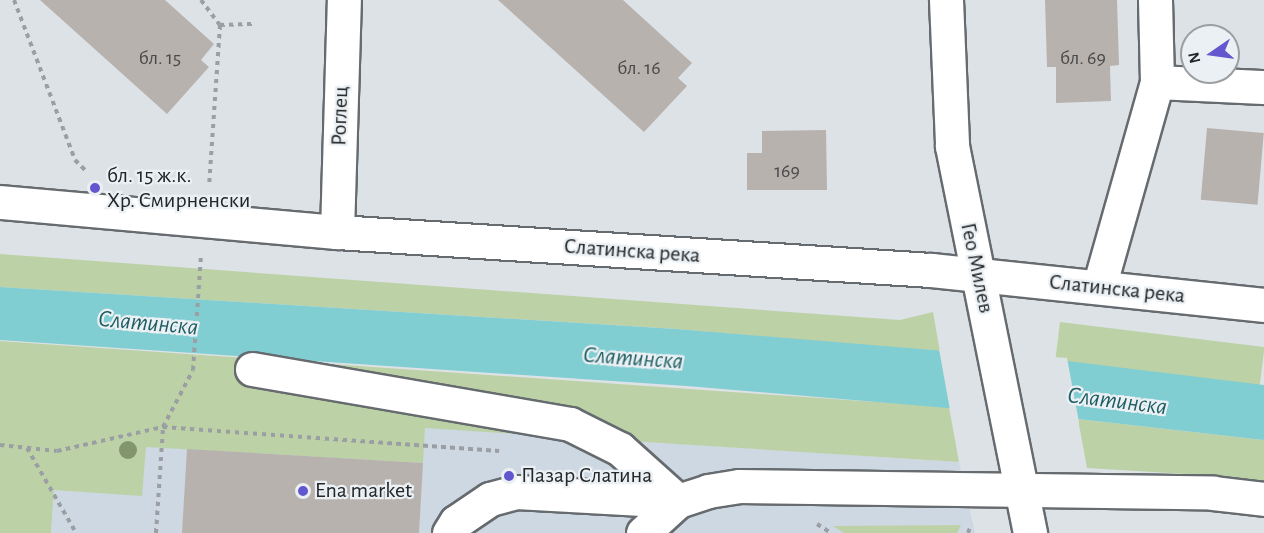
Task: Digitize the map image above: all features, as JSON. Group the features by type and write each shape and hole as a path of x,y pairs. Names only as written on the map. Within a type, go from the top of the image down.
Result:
{"street":[{"name":"Роглец","path":"337,232 344,0"},
{"name":"Гео Милев","path":"946,0 952,146 1030,533"},
{"path":"1099,287 1157,82 1155,0"},
{"path":"1157,82 1264,87"},
{"name":"Слатинска река","path":"0,202 126,214 204,234 337,232 978,274 1264,304"},
{"path":"252,369 570,424 621,449 678,501"},
{"path":"449,533 456,522 490,499 516,492 678,501 739,486 1019,478 1264,499"},
{"path":"643,533 678,501"}],"path":[{"path":"14,0 75,160 126,214"},
{"path":"156,533 163,427 193,370 220,25 201,0"},
{"path":"220,25 256,24"},
{"path":"0,445 57,451 163,427 510,452"},
{"path":"27,448 76,533"}],"shaded area":[{"name":"Пазар Слатина","path":"61,403 959,462 975,533 51,533"}],"green space":[{"path":"0,254 900,320 933,312 940,352 676,329 0,287"},
{"path":"1060,322 1264,347 1260,387 1055,362"},
{"path":"0,341 949,407 959,462 425,428 423,463 146,447 142,496 54,490 51,533 0,533"},
{"path":"1078,419 1264,440 1264,484 1218,476 1087,468"},
{"path":"961,525 957,533 844,533 833,526"}],"water":[{"name":"Слатинска","path":"0,287 676,329 1067,361 1264,385 1264,440 1078,419 687,386 0,340"}],"pier":[{"path":"939,349 1067,358 1079,422 950,410"}],"building":[{"path":"40,0 165,0 214,44 201,60 209,67 167,114"},
{"path":"498,0 623,0 692,63 678,78 687,86 644,132"},
{"path":"1045,0 1117,0 1119,65 1110,66 1111,101 1056,103 1056,67 1047,67"},
{"path":"1207,128 1264,133 1258,205 1201,200"},
{"path":"826,130 827,190 747,190 747,153 762,153 762,131"},
{"name":"Ena market","path":"187,449 423,463 419,533 182,533"}],"place":[{"name":"бл. 15 ж.к. Хр. Смирненски","path":"95,188"},
{"name":"Пазар Слатина","path":"509,476"},
{"name":"Ena market","path":"303,491"}]}
